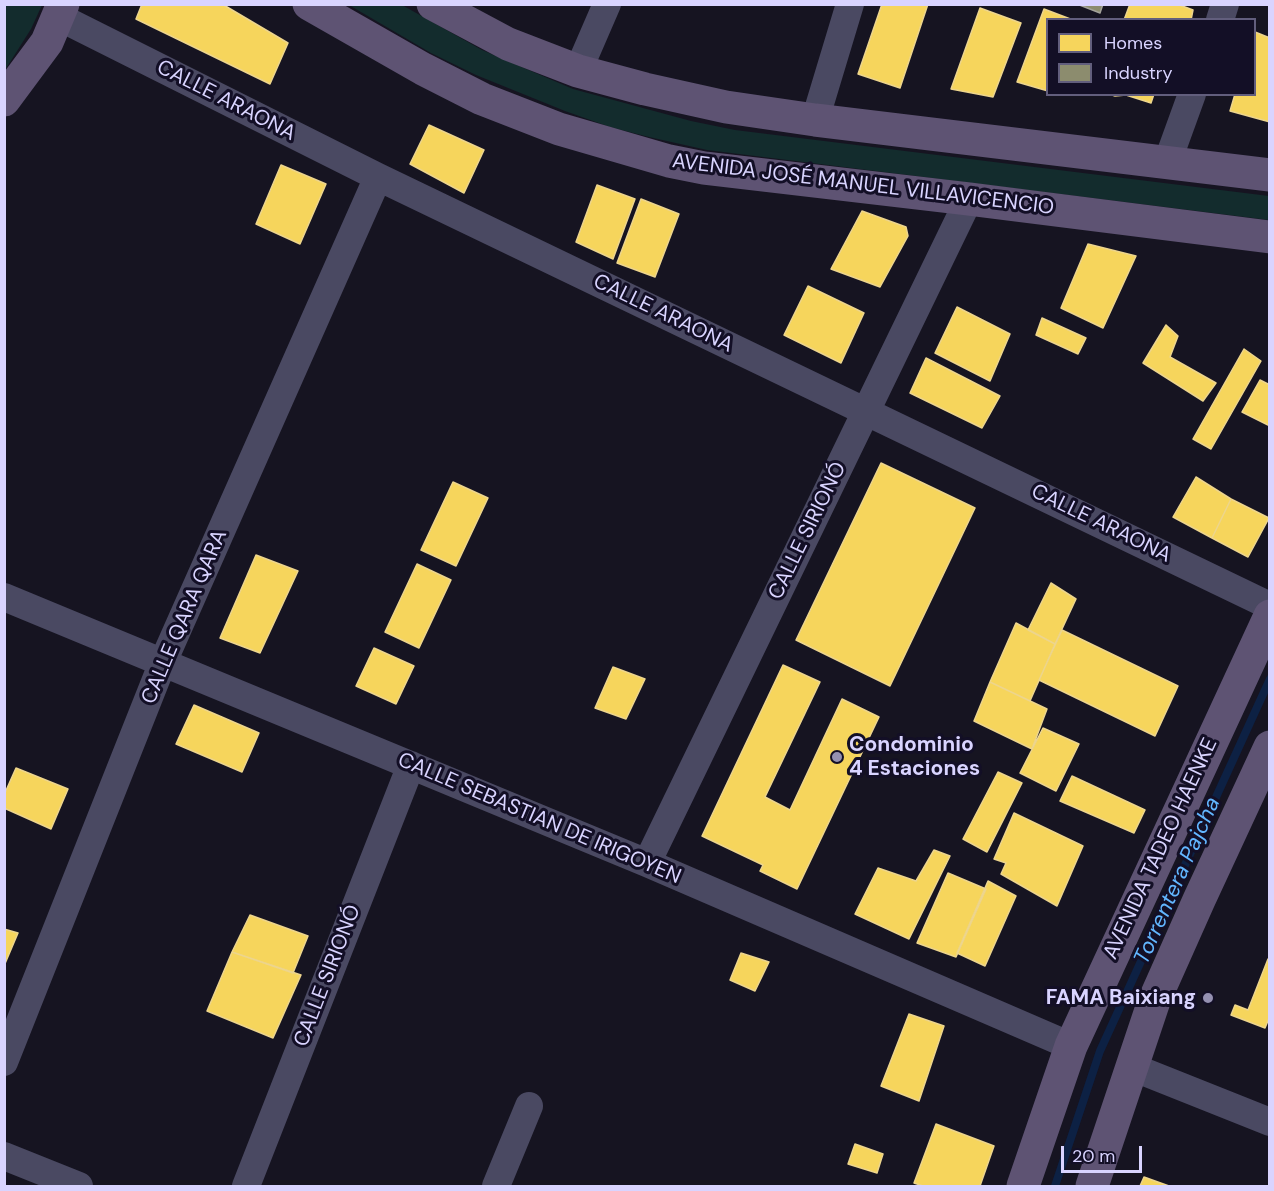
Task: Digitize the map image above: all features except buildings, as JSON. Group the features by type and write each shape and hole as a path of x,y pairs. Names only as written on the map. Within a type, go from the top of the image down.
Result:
{"main road":[{"name":"AVENIDA JOSÉ MANUEL VILLAVICENCIO","path":"309,4 423,69 482,99 559,129 704,168 1269,237"},
{"path":"433,4 508,44 578,71 726,107 815,120 1269,175"},
{"path":"4,100 47,42 61,11"},
{"name":"AVENIDA TADEO HAENKE","path":"1023,1186 1071,1046 1269,616"},
{"path":"1092,1186 1159,991 1269,747"}],"street":[{"path":"578,71 607,4"},
{"path":"815,120 850,4"},
{"name":"CALLE ARAONA","path":"61,11 378,177 1269,606"},
{"path":"1167,163 1191,96"},
{"name":"CALLE QARA QARA","path":"4,1062 163,662 378,177"},
{"name":"CALLE SIRIONÓ","path":"647,863 969,199"},
{"name":"CALLE SEBASTIAN DE IRIGOYEN","path":"4,597 647,863 1071,1046"},
{"name":"CALLE SIRIONÓ","path":"246,1186 411,765"},
{"path":"1132,1067 1269,1122"},
{"path":"496,1186 529,1106"},
{"path":"4,1156 30,1177 68,1184"}],"green space":[{"path":"5,4 42,5 31,29 5,70"},
{"path":"349,5 402,5 482,50 573,89 691,121 735,130 1269,196 1269,220 707,150 649,137 610,127 565,111 476,75 431,53"}],"waterway":[{"name":"Torrentera Pajcha","path":"1055,1186 1100,1051 1270,679"}],"place":[{"name":"Condominio 4 Estaciones","path":"837,757"},
{"name":"FAMA Baixiang","path":"1208,998"}]}
